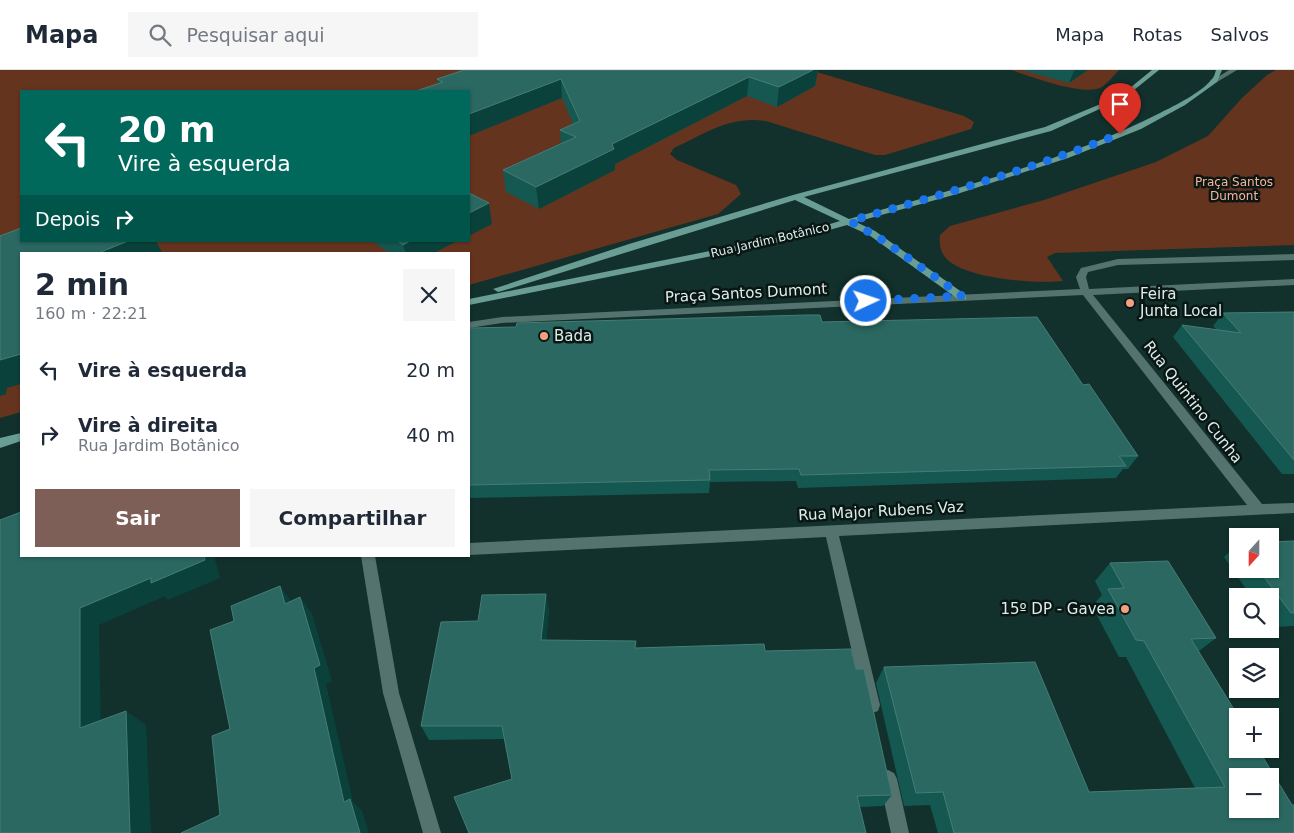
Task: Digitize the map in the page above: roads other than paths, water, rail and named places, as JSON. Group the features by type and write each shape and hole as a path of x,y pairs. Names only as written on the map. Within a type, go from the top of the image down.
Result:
{"main road":[{"name":"Rua Jardim Botânico","path":"470,300 632,246 796,197 1048,129 1122,97 1156,70"},
{"path":"1215,81 1219,70"},
{"name":"Rua Jardim Botânico","path":"470,300 802,236 954,192 1065,156 1138,127 1183,104 1215,81"},
{"path":"796,197 850,221 878,237 962,296"},
{"path":"0,444 20,436"}],"street":[{"path":"1215,81 1234,70"},
{"path":"1085,291 1080,277 1084,270 1100,265 1294,257"},
{"name":"Praça Santos Dumont","path":"470,325 502,320 962,296 1294,282"},
{"name":"Rua Quintino Cunha","path":"1085,291 1258,508"},
{"name":"Rua Major Rubens Vaz","path":"470,549 1258,508 1294,508"},
{"path":"832,530 875,720"},
{"path":"368,557 390,692 432,833"},
{"path":"885,767 900,833"}],"place":[{"name":"Feira Junta Local","path":"1130,303"},
{"name":"Bada","path":"544,336"},
{"name":"15º DP - Gavea","path":"1125,609"}]}
